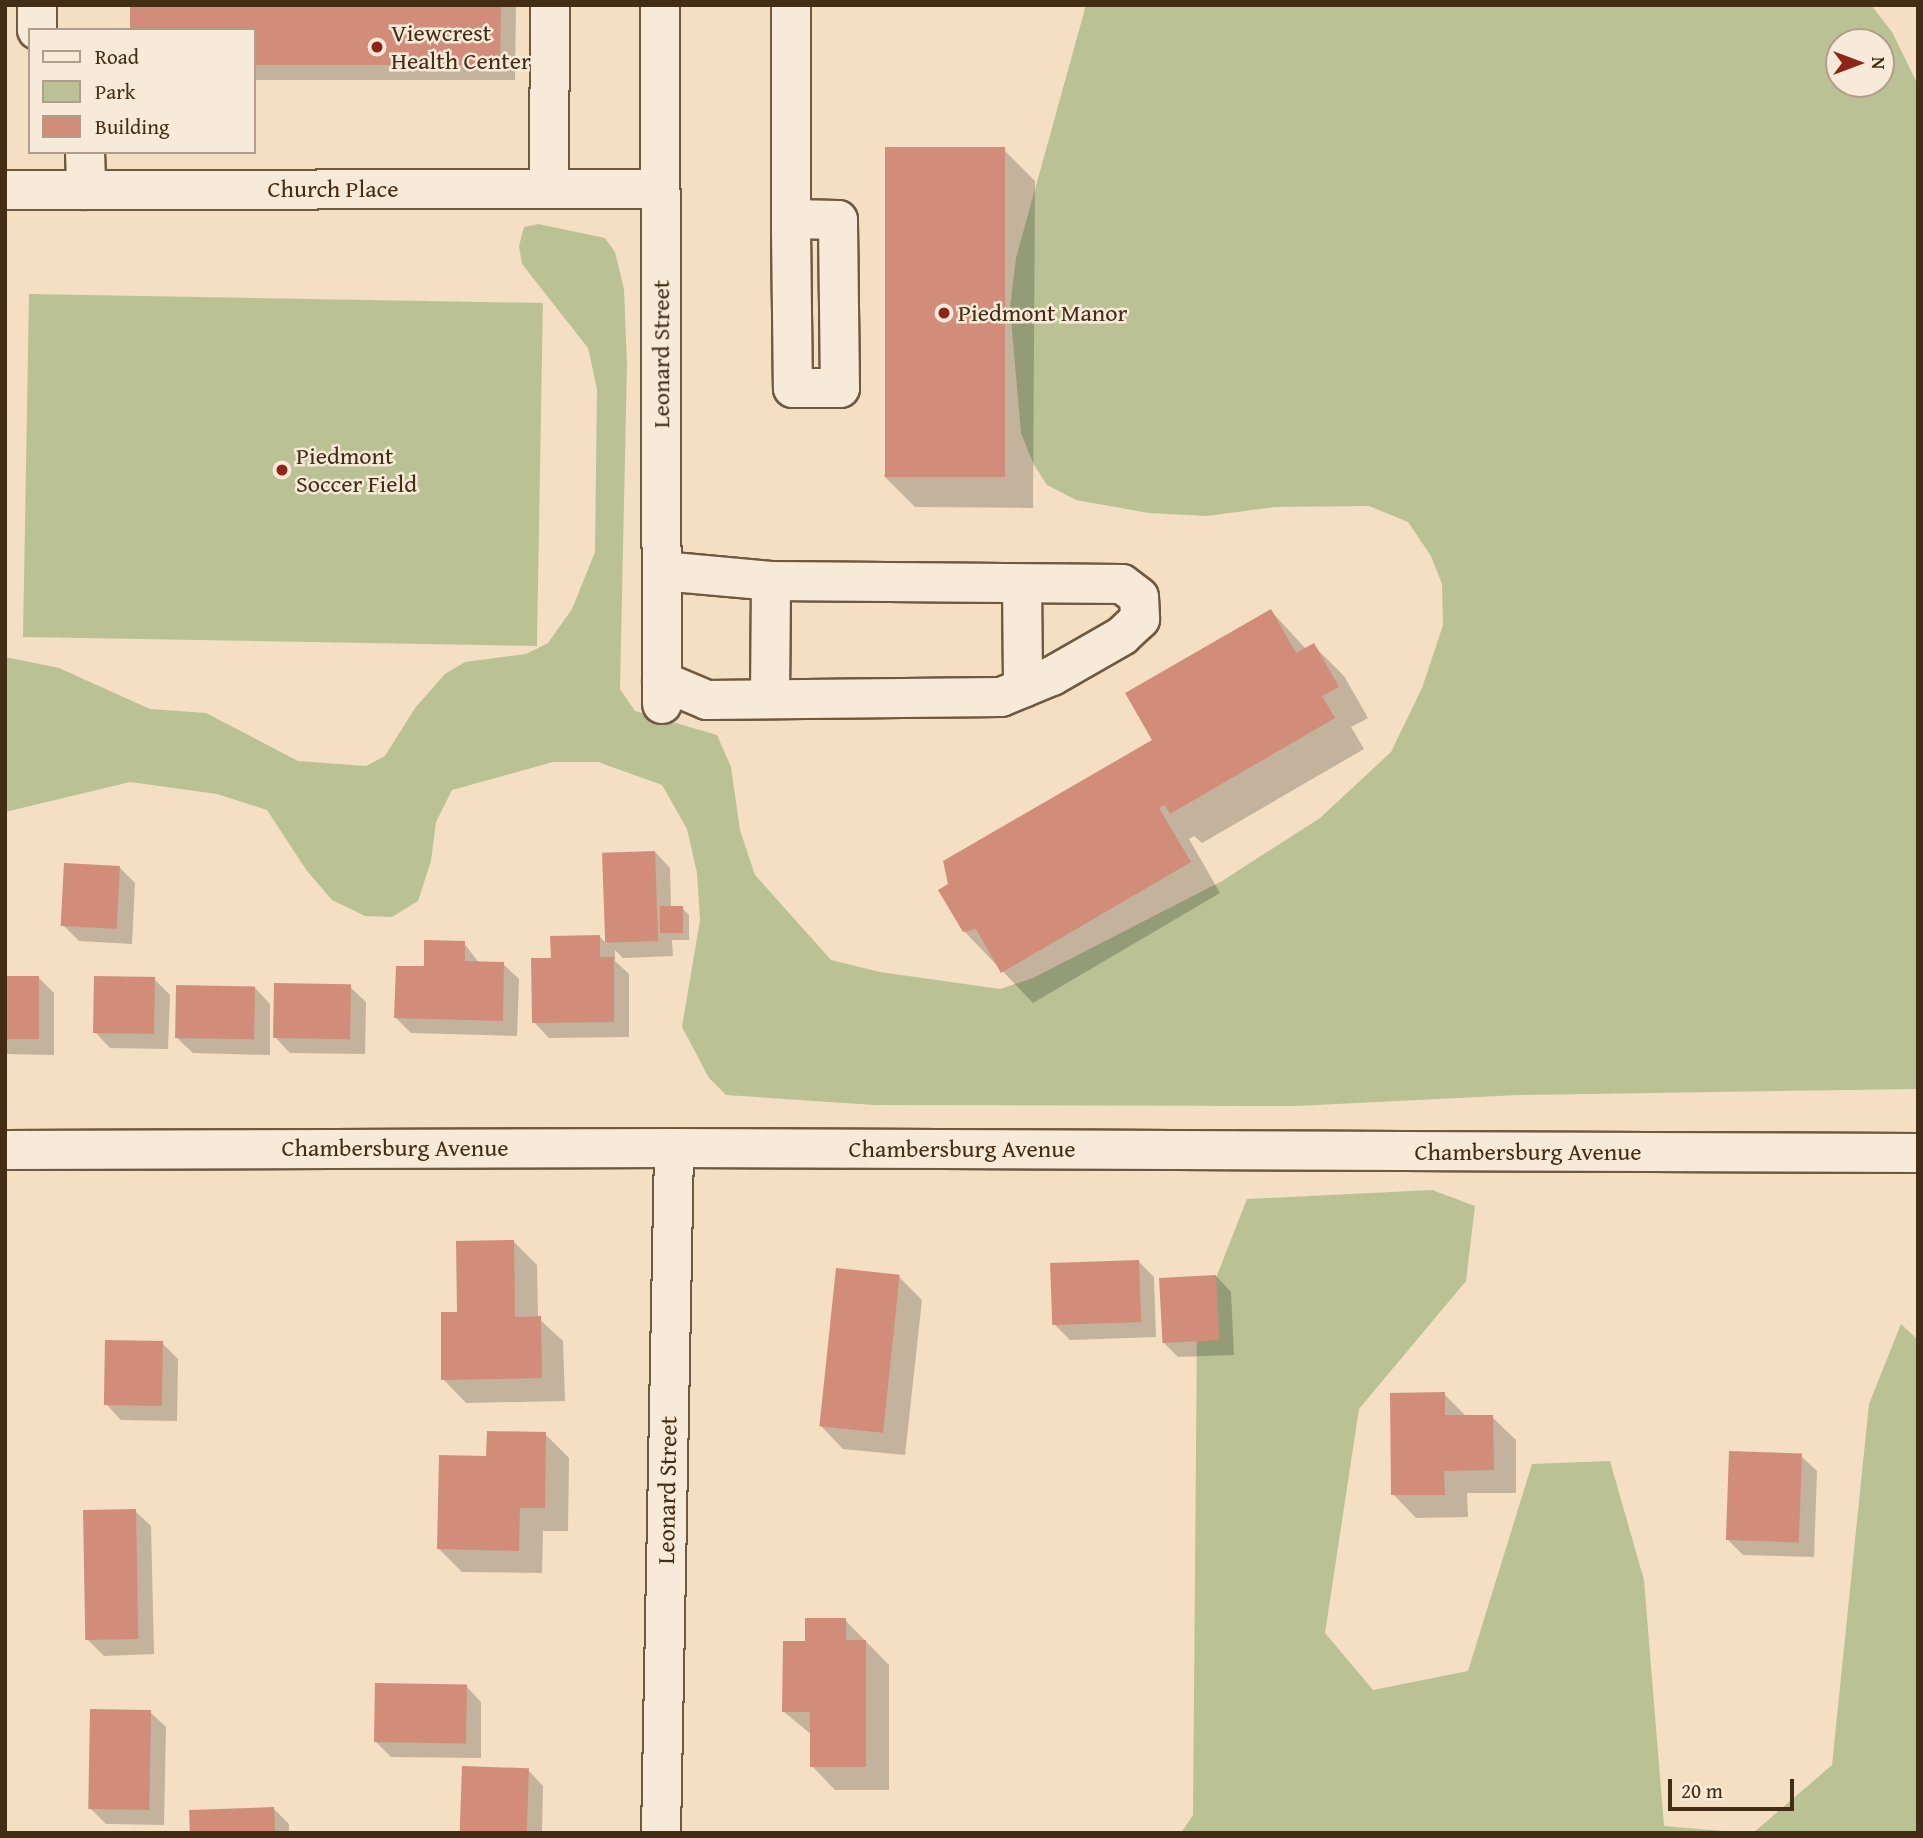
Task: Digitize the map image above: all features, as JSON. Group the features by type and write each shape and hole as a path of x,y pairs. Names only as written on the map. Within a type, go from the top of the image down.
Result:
{"street":[{"path":"37,5 37,28"},
{"path":"549,189 550,5"},
{"name":"Leonard Street","path":"660,5 662,692 707,700 770,699"},
{"path":"791,5 791,219"},
{"path":"85,154 86,190"},
{"name":"Church Place","path":"5,190 660,189"},
{"path":"662,571 771,581 1122,584 1139,597 1140,620 1122,636 1001,697 770,699 771,581"},
{"path":"1022,584 1023,688"},
{"name":"Leonard Street","path":"661,1833 674,1147"},
{"name":"Chambersburg Avenue","path":"5,1150 674,1147 1918,1153"}],"green space":[{"path":"1086,5 1871,5 1889,28 1825,28 1825,98 1895,98 1895,38 1918,85 1918,1089 1518,1095 1296,1106 874,1105 726,1095 709,1078 682,1027 700,920 697,873 687,829 662,785 598,762 553,762 452,790 436,822 431,861 418,901 392,917 365,916 332,900 307,871 267,810 217,794 130,782 5,812 5,657 59,668 150,709 206,713 298,761 366,766 385,756 415,708 445,674 465,662 526,654 548,643 572,609 595,552 597,389 588,348 522,264 519,246 524,227 538,224 605,238 615,252 624,289 627,365 620,689 635,711 717,735 731,767 740,830 755,875 831,960 880,972 1000,989 1033,978 1222,881 1320,818 1391,752 1422,688 1443,625 1442,584 1431,556 1408,522 1369,506 1275,507 1207,516 1149,513 1076,500 1047,485 1033,463 1021,433 1010,307 1016,258"},
{"name":"Piedmont Soccer Field","path":"29,294 543,303 537,646 23,637"},
{"path":"1432,1190 1475,1206 1466,1281 1359,1409 1325,1633 1373,1690 1468,1671 1532,1464 1610,1461 1644,1580 1664,1826 1747,1833 1181,1833 1193,1815 1197,1326 1247,1199"},
{"path":"1901,1324 1918,1340 1918,1833 1753,1833 1832,1765 1869,1404"}],"building":[{"name":"Viewcrest Health Center","path":"130,5 501,5 500,65 256,65 256,28 130,28"},
{"name":"Piedmont Manor","path":"885,147 1005,147 1005,477 885,477"},
{"path":"1271,609 1296,653 1314,643 1339,687 1322,696 1335,718 1170,814 1165,805 1159,808 1191,862 1001,973 976,929 963,932 938,890 948,884 943,861 1152,740 1125,693"},
{"path":"655,851 658,941 605,943 602,853"},
{"path":"64,863 120,866 117,929 61,926"},
{"path":"660,906 683,906 683,933 660,933"},
{"path":"600,935 600,957 614,957 614,1022 532,1023 531,958 551,958 550,936"},
{"path":"424,940 465,941 465,961 504,962 503,1021 394,1018 396,966 424,966"},
{"path":"5,976 39,976 39,1039 5,1039"},
{"path":"94,976 155,977 154,1034 93,1033"},
{"path":"274,983 351,984 350,1039 273,1038"},
{"path":"176,985 255,986 254,1039 175,1038"},
{"path":"514,1240 515,1317 541,1316 542,1378 441,1380 441,1312 457,1312 456,1241"},
{"path":"1139,1260 1141,1322 1052,1325 1050,1263"},
{"path":"836,1268 900,1275 883,1433 819,1426"},
{"path":"1216,1275 1219,1340 1162,1343 1159,1278"},
{"path":"105,1340 163,1341 162,1406 104,1405"},
{"path":"1445,1392 1445,1415 1493,1415 1494,1470 1444,1471 1445,1495 1391,1495 1390,1393"},
{"path":"487,1431 546,1432 545,1508 520,1508 519,1551 437,1549 439,1455 486,1456"},
{"path":"1729,1451 1802,1454 1799,1542 1726,1540"},
{"path":"136,1509 138,1639 85,1640 83,1510"},
{"path":"805,1618 846,1618 846,1640 866,1640 866,1767 810,1767 810,1712 782,1712 783,1641 805,1641"},
{"path":"375,1683 467,1685 466,1744 374,1742"},
{"path":"90,1709 151,1710 149,1810 88,1809"},
{"path":"462,1766 529,1768 527,1833 460,1833"},
{"path":"274,1807 275,1833 190,1833 189,1810"}],"place":[{"name":"Viewcrest Health Center","path":"377,47"},
{"name":"Piedmont Manor","path":"944,313"},
{"name":"Piedmont Soccer Field","path":"282,470"}]}
